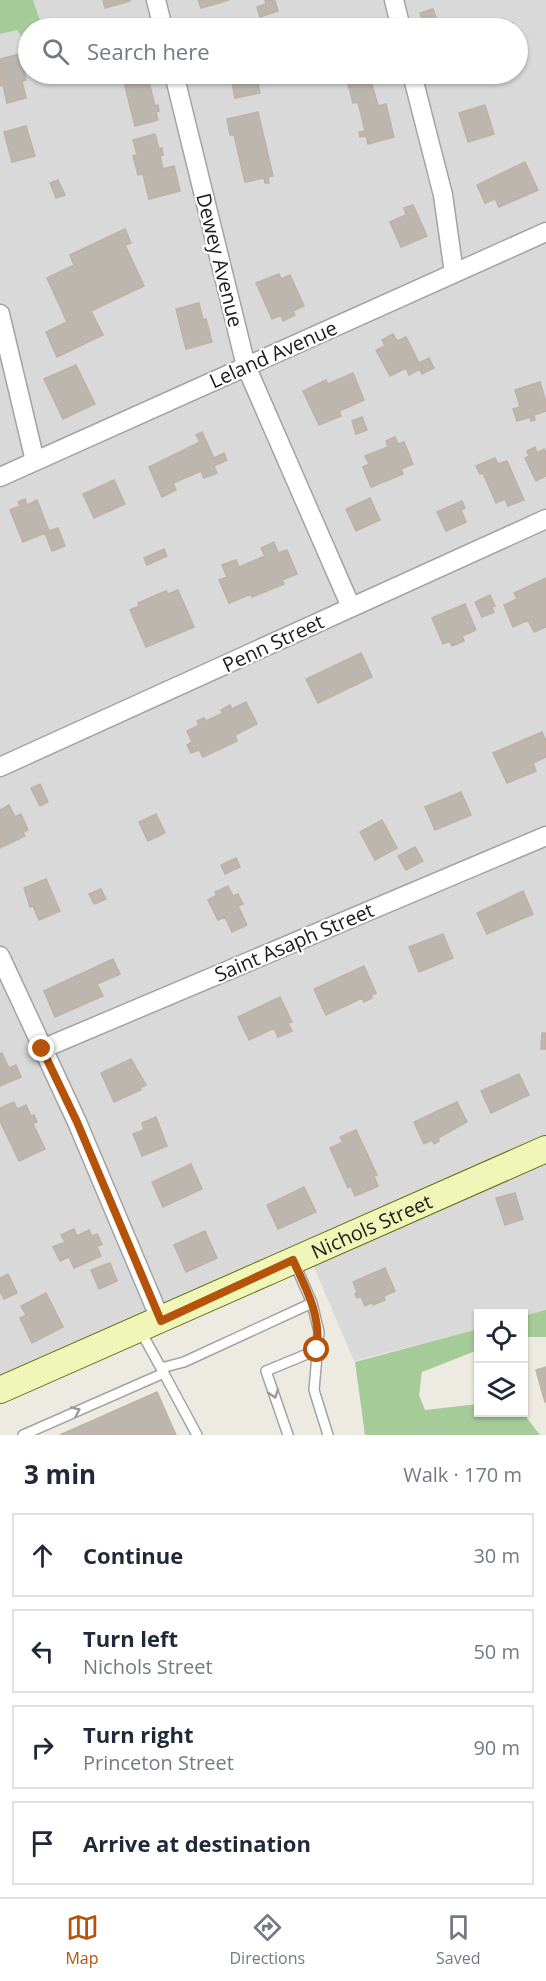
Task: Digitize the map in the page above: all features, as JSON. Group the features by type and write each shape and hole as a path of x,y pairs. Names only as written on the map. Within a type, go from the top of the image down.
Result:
{"street":[{"path":"156,0 160,18"},
{"path":"394,0 398,18"},
{"name":"Dewey Avenue","path":"176,84 246,366 351,607"},
{"path":"415,84 443,195 454,273"},
{"name":"Leland Avenue","path":"0,477 546,232"},
{"path":"0,314 35,461"},
{"name":"Penn Street","path":"0,767 546,519"},
{"name":"Saint Asaph Street","path":"42,1049 546,836"},
{"path":"0,956 77,1122 150,1325"},
{"name":"Nichols Street","path":"0,1390 546,1149"}],"lane":[{"path":"293,1260 312,1303 319,1332 314,1390 328,1435"},
{"path":"23,1435 312,1303"},
{"path":"150,1325 162,1371 197,1435"},
{"path":"288,1435 266,1371 317,1350"}],"shaded area":[{"path":"33,0 546,0 546,1312 528,1317 528,1309 474,1309 474,1330 354,1361 308,1253 0,1390 0,34 18,29 18,84 528,84 528,18 38,18"}],"green space":[{"path":"0,0 33,0 39,18 18,18 18,31 0,34"},
{"path":"546,1310 546,1337 528,1337 528,1315"},
{"path":"474,1330 474,1352 422,1372 419,1395 425,1410 474,1404 474,1417 526,1417 540,1435 365,1435 355,1362"}],"building":[{"path":"103,0 130,0 130,1 105,8"},
{"path":"198,0 229,0 201,8"},
{"path":"265,0 275,1 278,11 260,17 257,7 266,4"},
{"path":"433,9 436,18 422,18 420,13"},
{"path":"18,54 18,84 23,84 26,98 7,103 3,85 0,86 0,59"},
{"path":"124,84 150,84 155,106 158,105 159,111 156,112 158,120 135,126"},
{"path":"232,84 258,84 260,93 235,98"},
{"path":"348,84 372,84 378,106 386,104 394,137 368,144 366,136 360,137 359,132 365,131 358,102 353,103"},
{"path":"485,105 494,134 468,142 459,113"},
{"path":"258,112 273,176 268,177 269,183 265,183 264,178 245,182 234,135 230,135 227,119"},
{"path":"26,126 35,156 12,162 4,132"},
{"path":"155,134 159,149 162,148 163,155 160,156 163,169 174,166 180,191 149,199 143,174 138,175 133,156 137,155 133,140"},
{"path":"525,162 538,190 499,207 495,199 485,203 477,185"},
{"path":"58,180 65,195 56,198 50,183"},
{"path":"413,205 427,236 401,247 390,222 406,215 404,208"},
{"path":"125,229 131,243 125,245 144,286 91,311 103,335 57,357 46,332 67,322 47,278 74,265 70,255"},
{"path":"279,274 281,279 290,275 304,306 293,311 295,315 283,321 281,315 272,319 256,283"},
{"path":"199,303 212,342 186,349 176,309"},
{"path":"393,334 397,341 406,337 419,363 429,358 434,368 422,374 420,369 409,375 406,368 390,376 376,350 385,346 382,340"},
{"path":"76,365 95,404 63,419 44,379"},
{"path":"353,373 364,400 339,411 341,416 319,425 303,391 326,380 328,384"},
{"path":"540,382 546,402 546,411 534,415 535,420 531,421 530,417 517,421 513,409 520,407 515,390"},
{"path":"362,417 367,430 356,434 352,421"},
{"path":"202,432 214,458 224,453 227,460 214,466 217,473 204,478 201,471 173,483 176,490 162,497 149,467 200,442 196,435"},
{"path":"395,437 398,444 404,442 413,464 401,469 403,474 371,487 363,467 369,464 365,456 388,447 386,441"},
{"path":"535,447 537,453 544,449 546,453 546,476 536,481 525,458 529,456 527,451"},
{"path":"495,458 498,464 507,461 524,500 508,506 505,499 496,503 483,473 480,474 476,466"},
{"path":"114,480 125,504 94,518 83,494"},
{"path":"370,498 380,520 356,531 346,509"},
{"path":"25,499 27,505 37,500 49,531 58,528 65,546 52,551 45,533 23,542 10,510 20,506 18,502"},
{"path":"462,501 465,508 461,510 466,522 446,531 437,512"},
{"path":"274,542 278,553 287,550 297,574 282,580 284,584 252,597 251,594 229,603 219,580 227,577 222,565 236,560 239,567 265,556 261,548"},
{"path":"164,549 167,556 147,565 144,558"},
{"path":"546,578 546,627 534,632 528,620 513,627 504,605 517,599 514,593"},
{"path":"178,590 194,627 146,647 130,610 139,606 138,603 166,591 168,594"},
{"path":"490,595 495,606 492,607 494,612 482,617 475,602"},
{"path":"465,604 476,630 462,636 464,641 452,646 450,641 443,644 432,618"},
{"path":"361,653 372,677 318,703 306,679"},
{"path":"246,702 257,724 235,735 237,741 203,757 199,750 191,753 187,745 192,742 187,731 199,725 197,721 204,718 206,721 223,713 221,710 230,705 232,709"},
{"path":"542,732 546,741 546,757 533,763 536,771 507,783 493,753"},
{"path":"40,784 48,802 40,806 31,788"},
{"path":"461,792 471,815 435,830 425,807"},
{"path":"9,805 15,817 21,814 28,830 23,832 25,836 0,848 0,810"},
{"path":"156,814 165,833 148,841 139,822"},
{"path":"382,820 397,848 375,860 360,832"},
{"path":"415,847 423,861 406,870 398,856"},
{"path":"236,858 240,867 225,874 221,865"},
{"path":"46,879 60,911 39,920 33,906 30,907 24,888"},
{"path":"228,886 233,896 238,894 243,904 238,906 247,925 232,932 225,917 218,920 208,900 217,895 215,892"},
{"path":"101,889 106,899 94,904 89,894"},
{"path":"523,891 533,914 487,934 477,913"},
{"path":"443,934 453,958 419,972 409,947"},
{"path":"113,959 120,974 97,984 103,996 55,1017 44,991"},
{"path":"364,966 376,993 364,1002 362,998 326,1015 314,989"},
{"path":"280,997 292,1022 288,1023 292,1031 278,1037 274,1028 249,1040 238,1017"},
{"path":"542,1033 546,1033 546,1049 541,1049"},
{"path":"2,1053 9,1068 16,1065 21,1077 0,1086 0,1054"},
{"path":"131,1059 146,1085 140,1088 141,1090 114,1102 101,1073"},
{"path":"519,1074 529,1095 491,1113 481,1091"},
{"path":"14,1102 17,1109 26,1105 31,1116 34,1115 37,1122 33,1124 45,1149 19,1161 0,1121 0,1108"},
{"path":"457,1102 467,1122 438,1138 439,1141 434,1144 432,1140 424,1144 414,1122"},
{"path":"156,1117 167,1146 142,1156 133,1134 144,1130 142,1123"},
{"path":"356,1130 377,1175 374,1176 378,1186 355,1196 351,1186 348,1188 330,1148 343,1142 340,1137"},
{"path":"191,1164 202,1189 163,1207 152,1182"},
{"path":"304,1187 316,1212 278,1229 267,1205"},
{"path":"515,1193 523,1219 505,1225 496,1198"},
{"path":"74,1229 77,1236 89,1230 92,1236 97,1234 102,1244 97,1246 101,1256 74,1268 69,1257 60,1261 53,1247 65,1242 61,1235"},
{"path":"205,1231 217,1258 186,1272 174,1245"},
{"path":"110,1263 117,1281 99,1289 91,1270"},
{"path":"385,1268 395,1291 384,1296 385,1300 373,1305 372,1302 365,1306 361,1296 357,1298 355,1294 357,1292 353,1282"},
{"path":"8,1274 17,1293 4,1299 0,1291 0,1278"},
{"path":"46,1293 63,1327 32,1343 20,1318 26,1315 21,1306"},
{"path":"546,1367 546,1401 545,1402 536,1370"},
{"path":"157,1392 176,1435 60,1435"}],"route":[{"path":"42,1049 77,1122 161,1321 293,1260 312,1303 319,1332 317,1350"}]}
